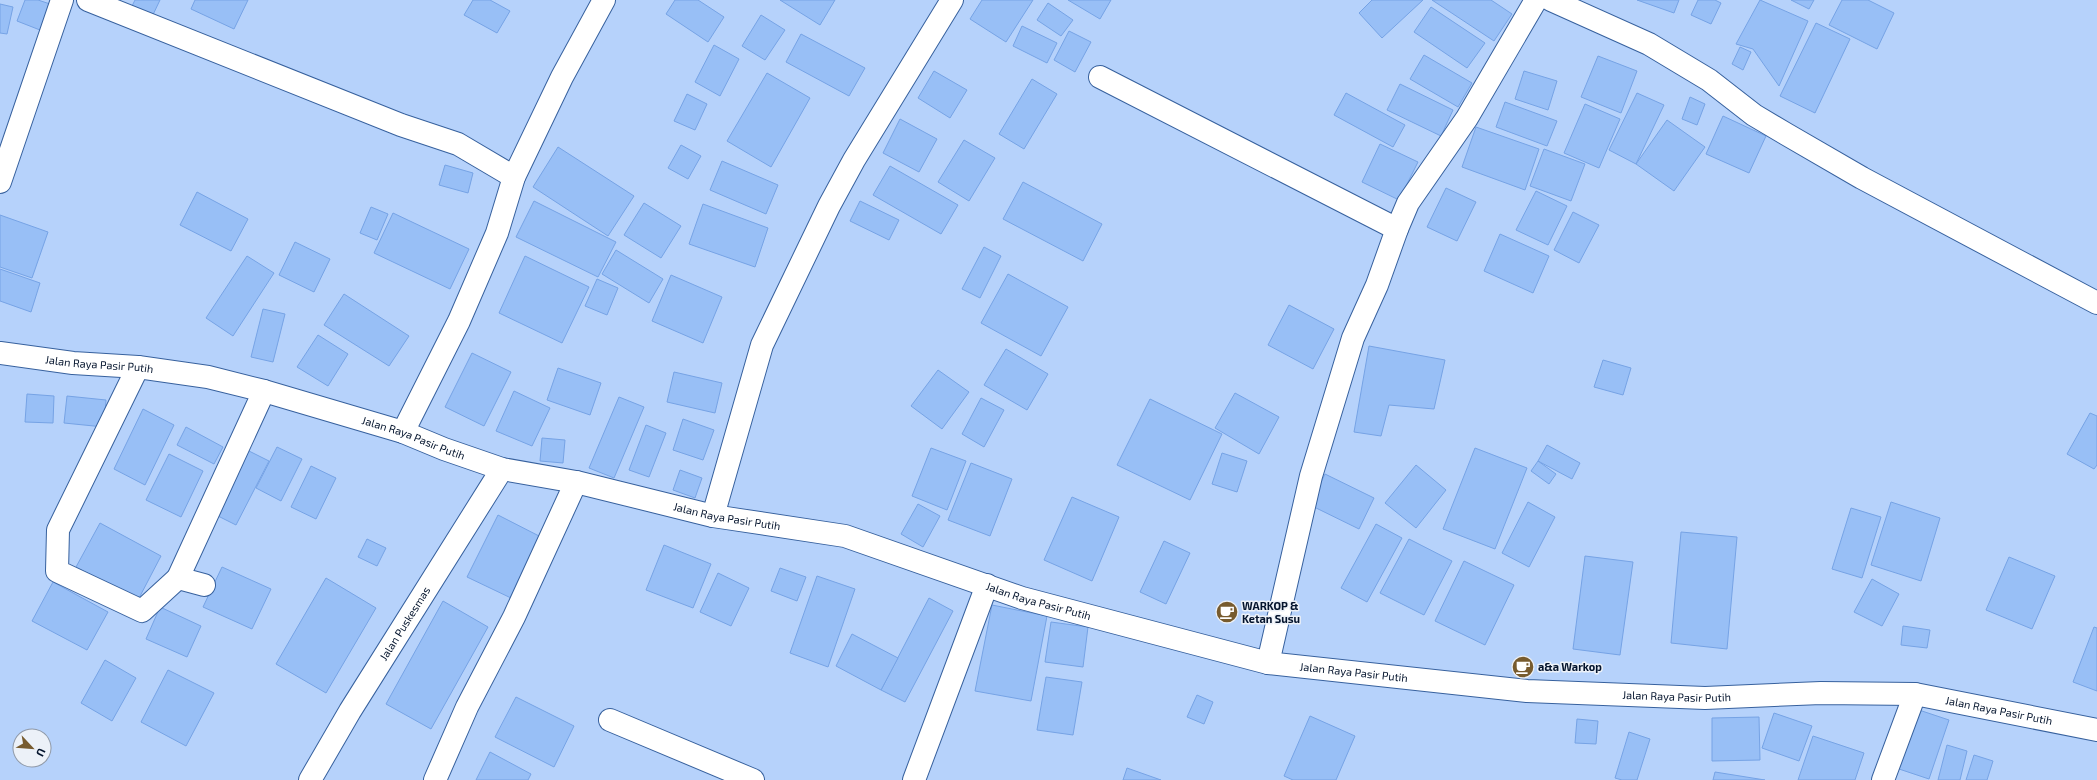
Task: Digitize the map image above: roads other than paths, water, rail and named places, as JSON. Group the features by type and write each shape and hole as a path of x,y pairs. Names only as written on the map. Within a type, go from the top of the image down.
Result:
{"street":[{"path":"0,182 62,0"},
{"path":"88,0 401,125 458,144 514,178"},
{"path":"403,432 459,321 497,232 514,178 562,77 604,0"},
{"path":"712,516 762,345 829,206 854,160 952,0"},
{"path":"1268,663 1311,476 1353,338 1377,284 1397,229 1408,203 1467,118 1536,0"},
{"path":"1551,0 1650,44 1709,80 1754,115 1786,134 1862,178 2097,303"},
{"path":"1100,77 1397,229"},
{"name":"Jalan Raya Pasir Putih","path":"0,353 74,363 138,367 208,377 264,391 403,432 444,449 502,469 576,482 712,516 845,536 1022,598 1268,663 1527,691 1705,698 1821,693 1915,694 2097,730"},
{"path":"138,367 58,530 57,571 142,611 178,578 264,391"},
{"name":"Jalan Puskesmas","path":"310,780 350,711 502,469"},
{"path":"435,780 467,707 514,617 576,482"},
{"path":"178,578 204,585"},
{"path":"914,780 987,585"},
{"path":"1883,780 1915,694"},
{"path":"610,720 753,780"}],"place":[{"name":"WARKOP & Ketan Susu","path":"1227,612"},
{"name":"a&a Warkop","path":"1523,667"}]}
